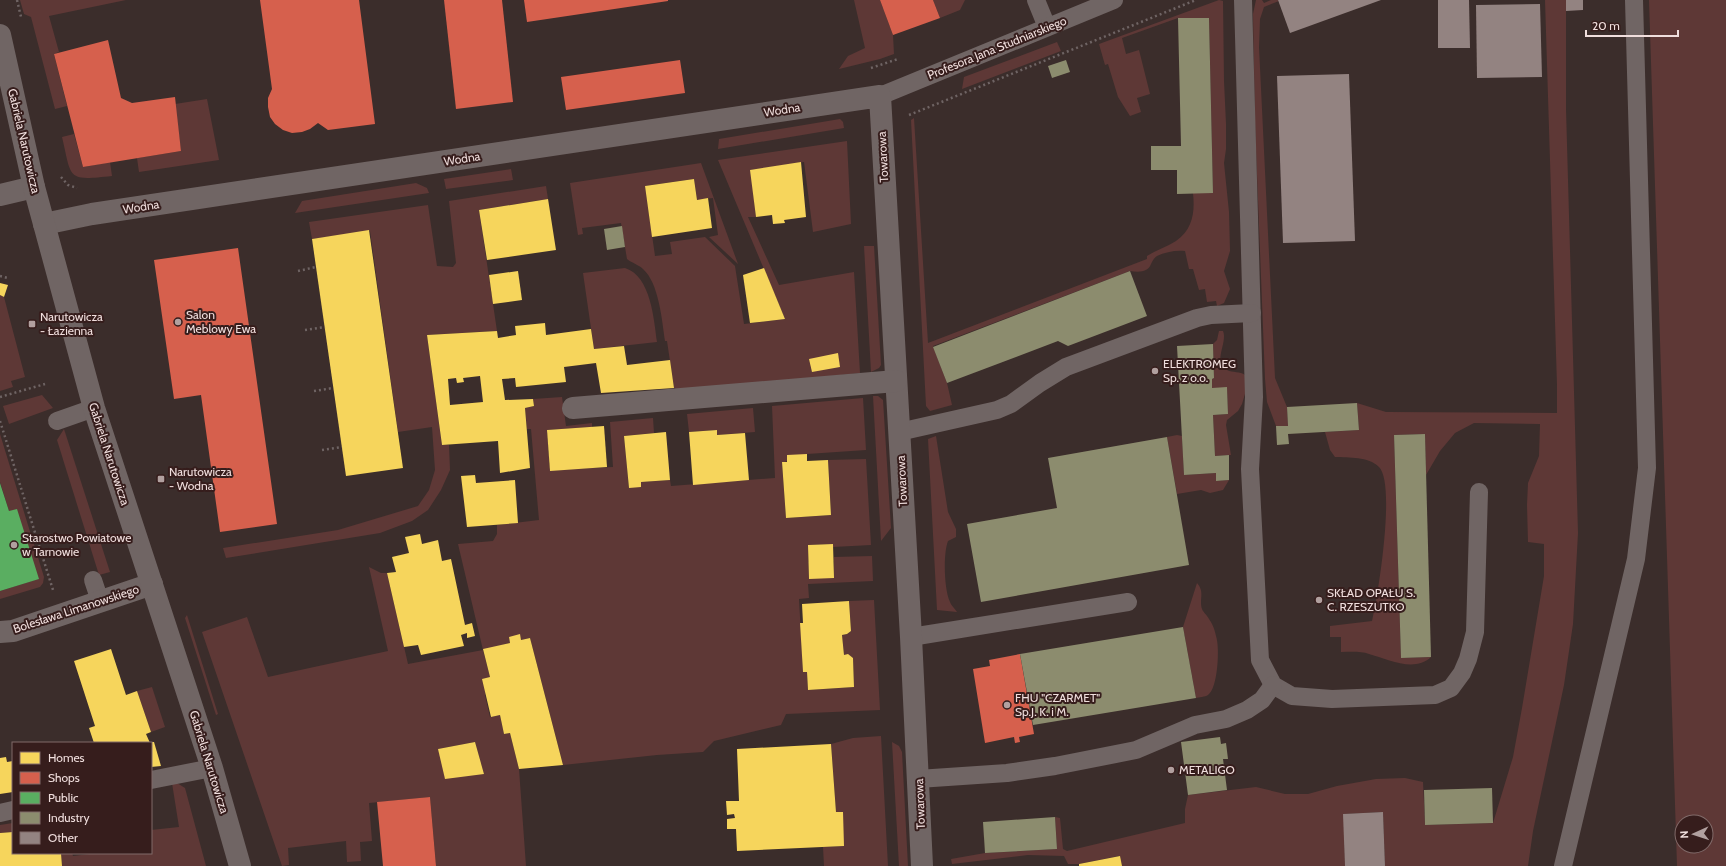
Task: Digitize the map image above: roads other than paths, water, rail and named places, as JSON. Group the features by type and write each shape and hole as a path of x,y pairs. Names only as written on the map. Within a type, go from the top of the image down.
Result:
{"street":[{"name":"Gabriela Narutowicza","path":"0,35 34,187 94,408 212,768 240,866"},
{"name":"Wodna","path":"44,224 92,214 880,96"},
{"name":"Towarowa","path":"880,96 911,637 922,866"},
{"path":"0,195 34,187"},
{"path":"573,408 896,381"},
{"name":"Bolesława Limanowskiego","path":"0,632 12,631 152,584"}],"lane":[{"path":"1036,0 1046,28"},
{"name":"Profesora Jana Studniarskiego","path":"880,96 1114,0"},
{"path":"1243,0 1254,397 1250,469 1260,660 1272,685 1292,696 1332,699 1435,695 1451,688 1462,673 1468,659 1475,632 1479,492"},
{"path":"1563,866 1636,559 1647,468 1634,0"},
{"path":"899,432 997,410 1020,398 1040,383 1066,367 1197,318 1211,315 1252,313"},
{"path":"58,421 94,408"},
{"path":"92,580 100,601"},
{"path":"911,637 1128,602"},
{"path":"918,779 1007,773 1055,766 1136,750 1195,725 1226,719 1247,710 1262,700 1272,685"},
{"path":"152,780 212,768"},
{"path":"0,812 12,810"}],"place":[{"name":"Salon Meblowy Ewa","path":"178,322"},
{"name":"Narutowicza - Łazienna","path":"32,324"},
{"name":"ELEKTROMEG Sp. z o.o.","path":"1155,371"},
{"name":"Narutowicza - Wodna","path":"161,479"},
{"name":"Starostwo Powiatowe w Tarnowie","path":"14,545"},
{"name":"SKŁAD OPAŁU S. C. RZESZUTKO","path":"1319,600"},
{"name":"FHU \"CZARMET\" Sp.J. K. i M.","path":"1007,705"},
{"name":"METALIGO","path":"1171,770"}]}
